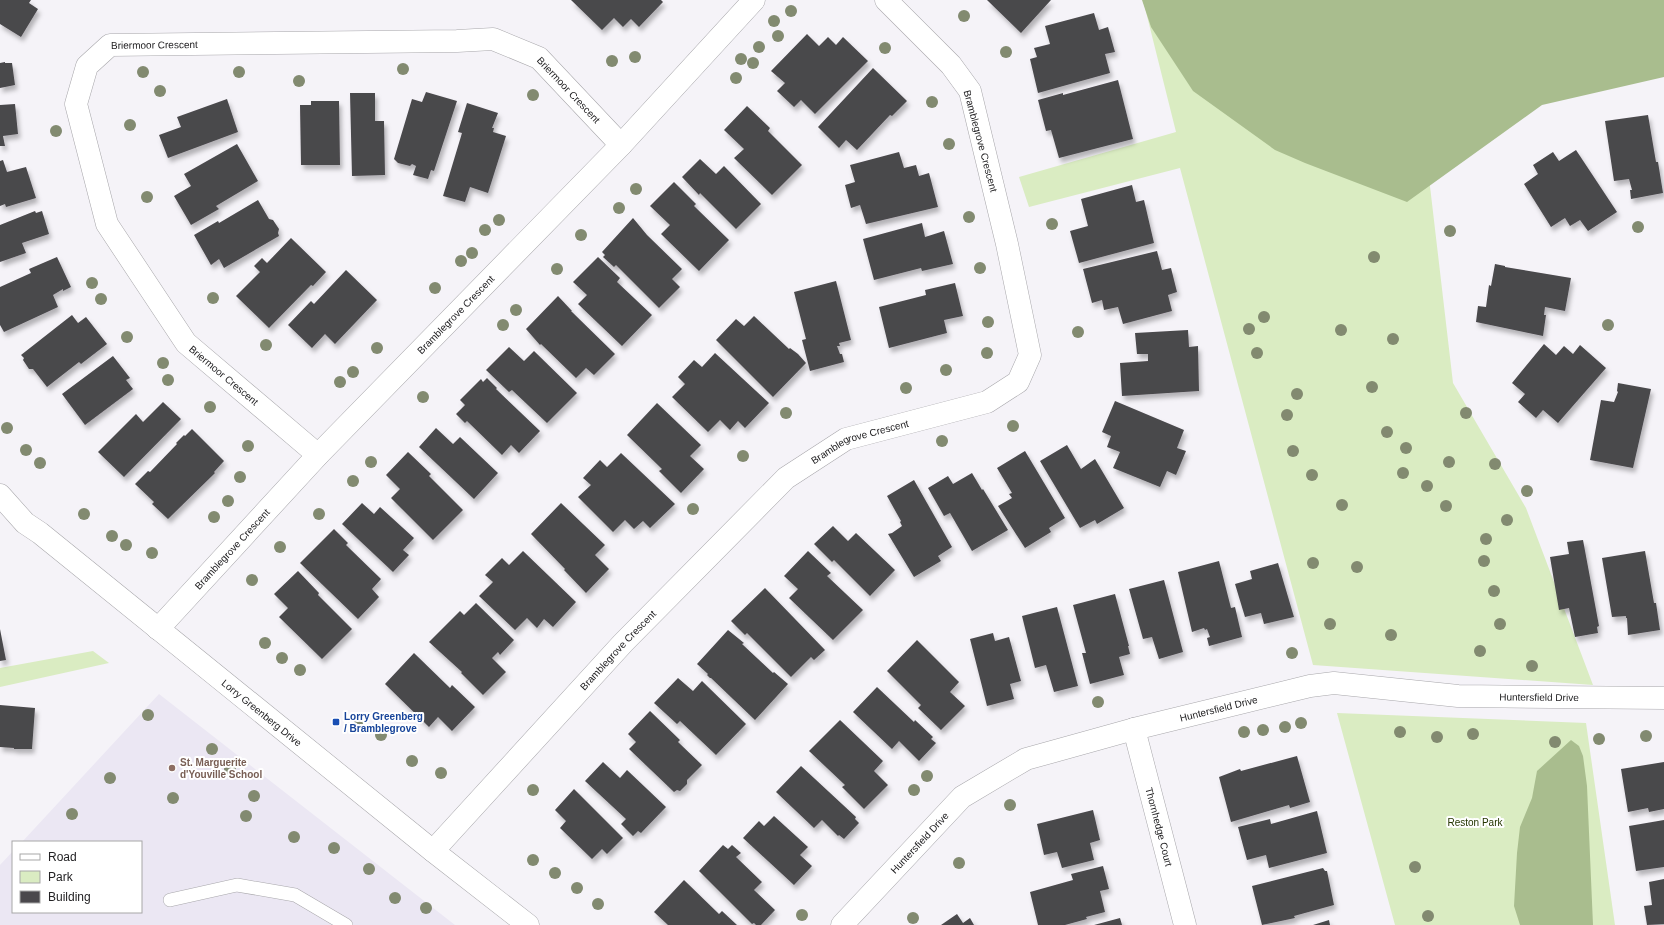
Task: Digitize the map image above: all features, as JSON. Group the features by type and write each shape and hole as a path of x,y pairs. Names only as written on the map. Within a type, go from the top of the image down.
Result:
{"street":[{"name":"Bramblegrove Crescent","path":"158,629 318,455 621,145 754,0"},
{"name":"Bramblegrove Crescent","path":"434,850 623,643 786,478 846,439 987,402 1018,382 1030,356 1006,244 970,91 951,65 886,0"},
{"name":"Briermoor Crescent","path":"318,455 186,343 107,224 76,104 87,66 110,44 457,41 493,39 539,58 621,145"},
{"name":"Lorry Greenberg Drive","path":"0,495 25,523 40,533 528,925"},
{"name":"Huntersfield Drive","path":"842,925 962,797 1026,759 1134,729 1310,686 1334,683 1458,696 1664,698"},
{"name":"Thornhedge Court","path":"1134,729 1185,925"}],"lane":[{"path":"170,900 237,885 295,895 346,925"}],"shaded area":[{"name":"St. Marguerite d'Youville School","path":"159,694 455,925 0,925 0,865 12,852 12,913 142,913 142,841 23,841"}],"green space":[{"path":"1142,0 1664,0 1664,77 1542,105 1407,202 1275,150 1193,91 1151,27"},
{"path":"1143,0 1664,0 1615,64 1426,152 1453,383 1526,508 1593,685 1313,665 1180,168 1029,207 1019,177 1176,132"},
{"path":"93,651 109,663 0,687 0,668"},
{"name":"Reston Park","path":"1337,713 1586,723 1615,925 1395,925"},
{"path":"1571,740 1579,746 1583,756 1587,786 1593,925 1520,925 1514,906 1520,827 1532,798 1537,771"}],"building":[{"path":"0,0 31,0 29,3 38,9 21,37 0,24"},
{"path":"571,0 661,0 663,2 639,27 631,19 623,27 614,18 602,30"},
{"path":"987,0 1051,0 1021,33"},
{"path":"1094,13 1099,30 1108,27 1115,52 1105,54 1110,73 1038,93 1030,59 1037,57 1034,48 1050,44 1045,26"},
{"path":"807,34 819,46 828,37 836,45 843,37 868,61 815,114 801,100 794,107 777,91 785,83 771,71"},
{"path":"0,63 12,63 15,85 0,88"},
{"path":"873,68 907,101 892,116 890,115 857,150 846,140 839,148 818,127"},
{"path":"1118,80 1133,139 1059,158 1051,130 1046,131 1038,100 1063,93 1063,95"},
{"path":"426,92 457,101 434,171 431,170 428,179 413,175 416,166 412,164 410,166 398,163 394,159 412,99 422,102"},
{"path":"350,93 375,93 375,121 384,121 385,175 352,176"},
{"path":"227,99 238,132 168,158 159,135 181,127 177,117"},
{"path":"311,101 339,101 340,165 301,165 300,105 311,105"},
{"path":"467,103 498,113 492,128 494,128 493,132 506,136 488,193 470,187 465,202 443,196 462,133 458,132"},
{"path":"15,104 18,134 3,136 5,146 0,146 0,105"},
{"path":"747,106 770,128 768,131 802,165 772,195 734,158 744,149 724,130"},
{"path":"1648,115 1663,193 1631,199 1630,190 1632,190 1629,179 1614,181 1605,121"},
{"path":"237,144 258,181 216,206 219,209 191,225 174,196 191,186 184,174"},
{"path":"1576,150 1617,212 1588,231 1580,220 1570,226 1565,218 1551,227 1524,184 1538,174 1533,165 1553,152 1559,161"},
{"path":"899,152 904,168 916,165 919,176 929,173 938,207 866,224 860,205 851,208 845,185 855,182 850,165"},
{"path":"700,159 716,174 724,166 761,204 736,229 682,177"},
{"path":"3,160 7,172 26,167 36,198 6,207 5,204 0,206 0,161"},
{"path":"674,182 696,204 694,206 729,240 699,271 661,234 670,225 650,206"},
{"path":"1132,185 1136,202 1144,200 1154,243 1079,263 1070,231 1088,226 1081,199"},
{"path":"258,200 269,219 273,220 279,229 279,236 224,268 219,259 211,265 194,235 218,221 219,223"},
{"path":"35,211 36,213 42,211 49,234 22,243 26,253 0,262 0,225"},
{"path":"633,218 647,235 682,269 672,279 680,287 659,308 616,265 614,267 603,257 605,255 602,252"},
{"path":"922,223 925,237 944,231 953,264 922,271 921,268 874,280 863,239"},
{"path":"291,238 326,272 313,286 311,285 269,328 236,296 260,272 254,266 262,258 267,263"},
{"path":"1157,251 1162,270 1171,268 1177,292 1168,295 1172,311 1123,324 1118,307 1104,310 1102,300 1092,303 1083,269"},
{"path":"57,257 71,287 63,291 63,289 53,295 58,307 4,332 0,325 0,287 31,273 29,269"},
{"path":"598,257 620,278 617,282 652,315 622,346 578,304 587,295 573,282"},
{"path":"1495,264 1571,278 1565,311 1545,307 1544,315 1546,315 1543,336 1476,322 1478,306 1486,307 1489,285 1491,286"},
{"path":"346,270 377,300 335,344 325,334 312,348 288,325 311,301 314,304"},
{"path":"836,281 851,340 839,343 840,346 837,346 840,354 842,354 844,362 810,371 802,340 806,339 794,292"},
{"path":"955,283 963,316 944,320 947,333 889,348 879,307 926,295 925,290"},
{"path":"558,296 571,311 615,354 594,375 586,368 576,378 541,344 540,345 526,329"},
{"path":"72,315 78,323 86,317 107,344 81,364 79,362 47,387 33,369 29,369 21,355"},
{"path":"754,316 789,349 790,348 798,354 806,363 773,397 716,340 736,319 744,326"},
{"path":"1188,330 1189,347 1198,346 1199,391 1122,396 1120,363 1148,361 1148,354 1137,354 1135,333"},
{"path":"1544,344 1556,355 1564,346 1573,354 1580,345 1606,368 1558,423 1543,410 1536,418 1518,402 1525,394 1512,383"},
{"path":"509,347 524,361 534,351 577,393 547,423 512,390 509,392 486,370"},
{"path":"715,353 769,403 745,428 738,421 730,430 720,420 708,432 672,397 685,384 678,377 694,360 702,367"},
{"path":"113,356 130,378 126,380 133,389 85,425 62,394"},
{"path":"487,378 497,388 496,389 540,431 519,453 511,445 502,455 467,421 465,423 456,414 465,405 460,400 481,379 483,382"},
{"path":"1618,383 1651,389 1633,468 1590,460 1601,400 1614,402 1618,392"},
{"path":"1115,401 1184,430 1177,448 1186,451 1176,475 1167,471 1160,487 1113,468 1120,452 1107,447 1111,436 1102,432"},
{"path":"163,402 181,419 124,477 98,452 136,414 143,422"},
{"path":"657,403 701,445 690,456 704,469 681,493 659,471 662,469 627,435"},
{"path":"436,428 453,444 460,437 498,473 474,499 419,447"},
{"path":"192,429 224,461 214,472 215,473 168,519 152,504 154,502 135,484 148,471 150,472 177,444 176,443"},
{"path":"1067,445 1081,469 1095,459 1124,508 1097,524 1095,520 1080,528 1040,461"},
{"path":"1025,451 1065,518 1049,528 1051,532 1025,548 998,506 1012,498 1009,494 1012,493 997,468"},
{"path":"408,452 431,474 429,476 463,510 433,540 391,498 400,489 386,475"},
{"path":"621,453 675,504 650,528 643,521 634,529 625,520 613,532 578,497 591,485 583,478 600,460 607,467"},
{"path":"972,473 1008,530 972,551 950,513 944,516 928,488 948,476 953,484"},
{"path":"914,480 952,547 938,556 941,561 914,577 888,534 902,526 901,521 887,496"},
{"path":"362,503 374,514 380,507 414,538 403,550 409,555 393,572 342,524"},
{"path":"561,503 605,545 595,555 609,569 586,593 531,534"},
{"path":"833,526 848,541 856,533 895,570 870,596 834,560 832,562 814,544"},
{"path":"334,529 348,543 346,545 381,579 372,589 379,597 358,619 300,563"},
{"path":"1583,540 1599,626 1597,627 1598,633 1575,637 1569,608 1559,610 1550,557 1569,554 1567,542"},
{"path":"523,551 576,602 553,627 544,619 537,628 527,618 515,630 479,596 493,582 485,575 502,558 509,565"},
{"path":"808,551 831,573 827,576 863,610 833,640 789,598 798,589 784,576"},
{"path":"1645,551 1660,630 1628,635 1626,616 1612,617 1602,558"},
{"path":"1219,561 1231,608 1235,607 1242,637 1209,646 1207,638 1210,637 1207,629 1205,630 1204,628 1192,632 1178,572"},
{"path":"1278,563 1294,617 1264,624 1261,613 1245,617 1235,584 1252,579 1250,571"},
{"path":"298,571 319,593 318,595 352,629 322,659 279,617 288,608 274,594"},
{"path":"1164,580 1183,652 1159,659 1152,637 1143,639 1129,589"},
{"path":"765,588 825,650 814,660 811,657 791,677 747,633 745,635 731,621"},
{"path":"1115,594 1130,654 1119,657 1124,675 1090,684 1082,653 1086,653 1073,605"},
{"path":"476,603 514,640 500,655 498,652 492,658 506,672 483,695 461,673 462,672 429,642 460,611 464,615"},
{"path":"1057,607 1078,686 1054,692 1046,665 1035,668 1022,616"},
{"path":"0,629 6,660 0,661"},
{"path":"728,630 744,643 742,644 773,673 774,672 788,684 755,720 697,664"},
{"path":"993,633 995,641 1009,637 1021,681 1010,684 1014,699 987,706 970,639"},
{"path":"917,640 959,682 950,692 965,706 941,730 918,708 921,705 887,671"},
{"path":"414,653 450,688 452,685 475,707 452,731 438,717 429,727 385,684"},
{"path":"678,678 693,691 702,681 746,724 716,755 680,721 677,724 654,703"},
{"path":"877,687 914,722 915,720 933,737 931,739 936,743 919,761 899,741 892,749 853,712"},
{"path":"0,705 35,708 32,749 0,747"},
{"path":"650,711 680,740 678,742 702,765 687,780 687,784 680,791 677,790 674,792 629,749 636,742 628,734"},
{"path":"840,720 883,761 874,771 888,785 864,809 842,787 845,785 809,751"},
{"path":"1297,756 1310,802 1290,808 1289,805 1231,822 1219,777 1240,769 1241,771"},
{"path":"603,762 620,778 627,770 666,807 641,833 638,831 633,836 621,824 626,819 585,781"},
{"path":"1664,762 1664,809 1649,812 1648,808 1628,812 1621,769"},
{"path":"801,766 856,817 855,819 859,823 844,839 839,835 838,836 822,820 814,828 776,792"},
{"path":"574,789 623,838 607,854 602,849 592,859 560,828 566,821 555,810"},
{"path":"1093,810 1100,840 1090,843 1094,860 1062,868 1057,852 1044,855 1037,824"},
{"path":"1317,811 1327,853 1269,868 1266,855 1247,860 1238,827 1270,819 1271,824"},
{"path":"774,816 808,847 800,855 812,866 794,885 743,838 759,821 764,826"},
{"path":"1664,820 1664,867 1636,871 1629,826"},
{"path":"723,845 728,849 732,845 741,853 736,857 762,882 754,890 775,910 761,925 756,925 754,923 752,924 699,871"},
{"path":"1103,866 1109,889 1100,891 1105,912 1065,925 1038,925 1030,892 1073,880 1071,874"},
{"path":"1323,868 1327,871 1334,905 1294,916 1295,918 1262,925 1252,886"},
{"path":"1664,879 1664,924 1647,925 1644,906 1652,905 1649,882"},
{"path":"684,880 719,914 722,911 737,925 668,925 654,912"},
{"path":"957,914 963,923 970,918 974,925 941,925"},
{"path":"1120,918 1122,925 1094,925"},
{"path":"1329,920 1330,925 1313,925"}],"place":[{"name":"Lorry Greenberg / Bramblegrove","path":"336,722"},
{"name":"St. Marguerite d'Youville School","path":"172,768"}]}
